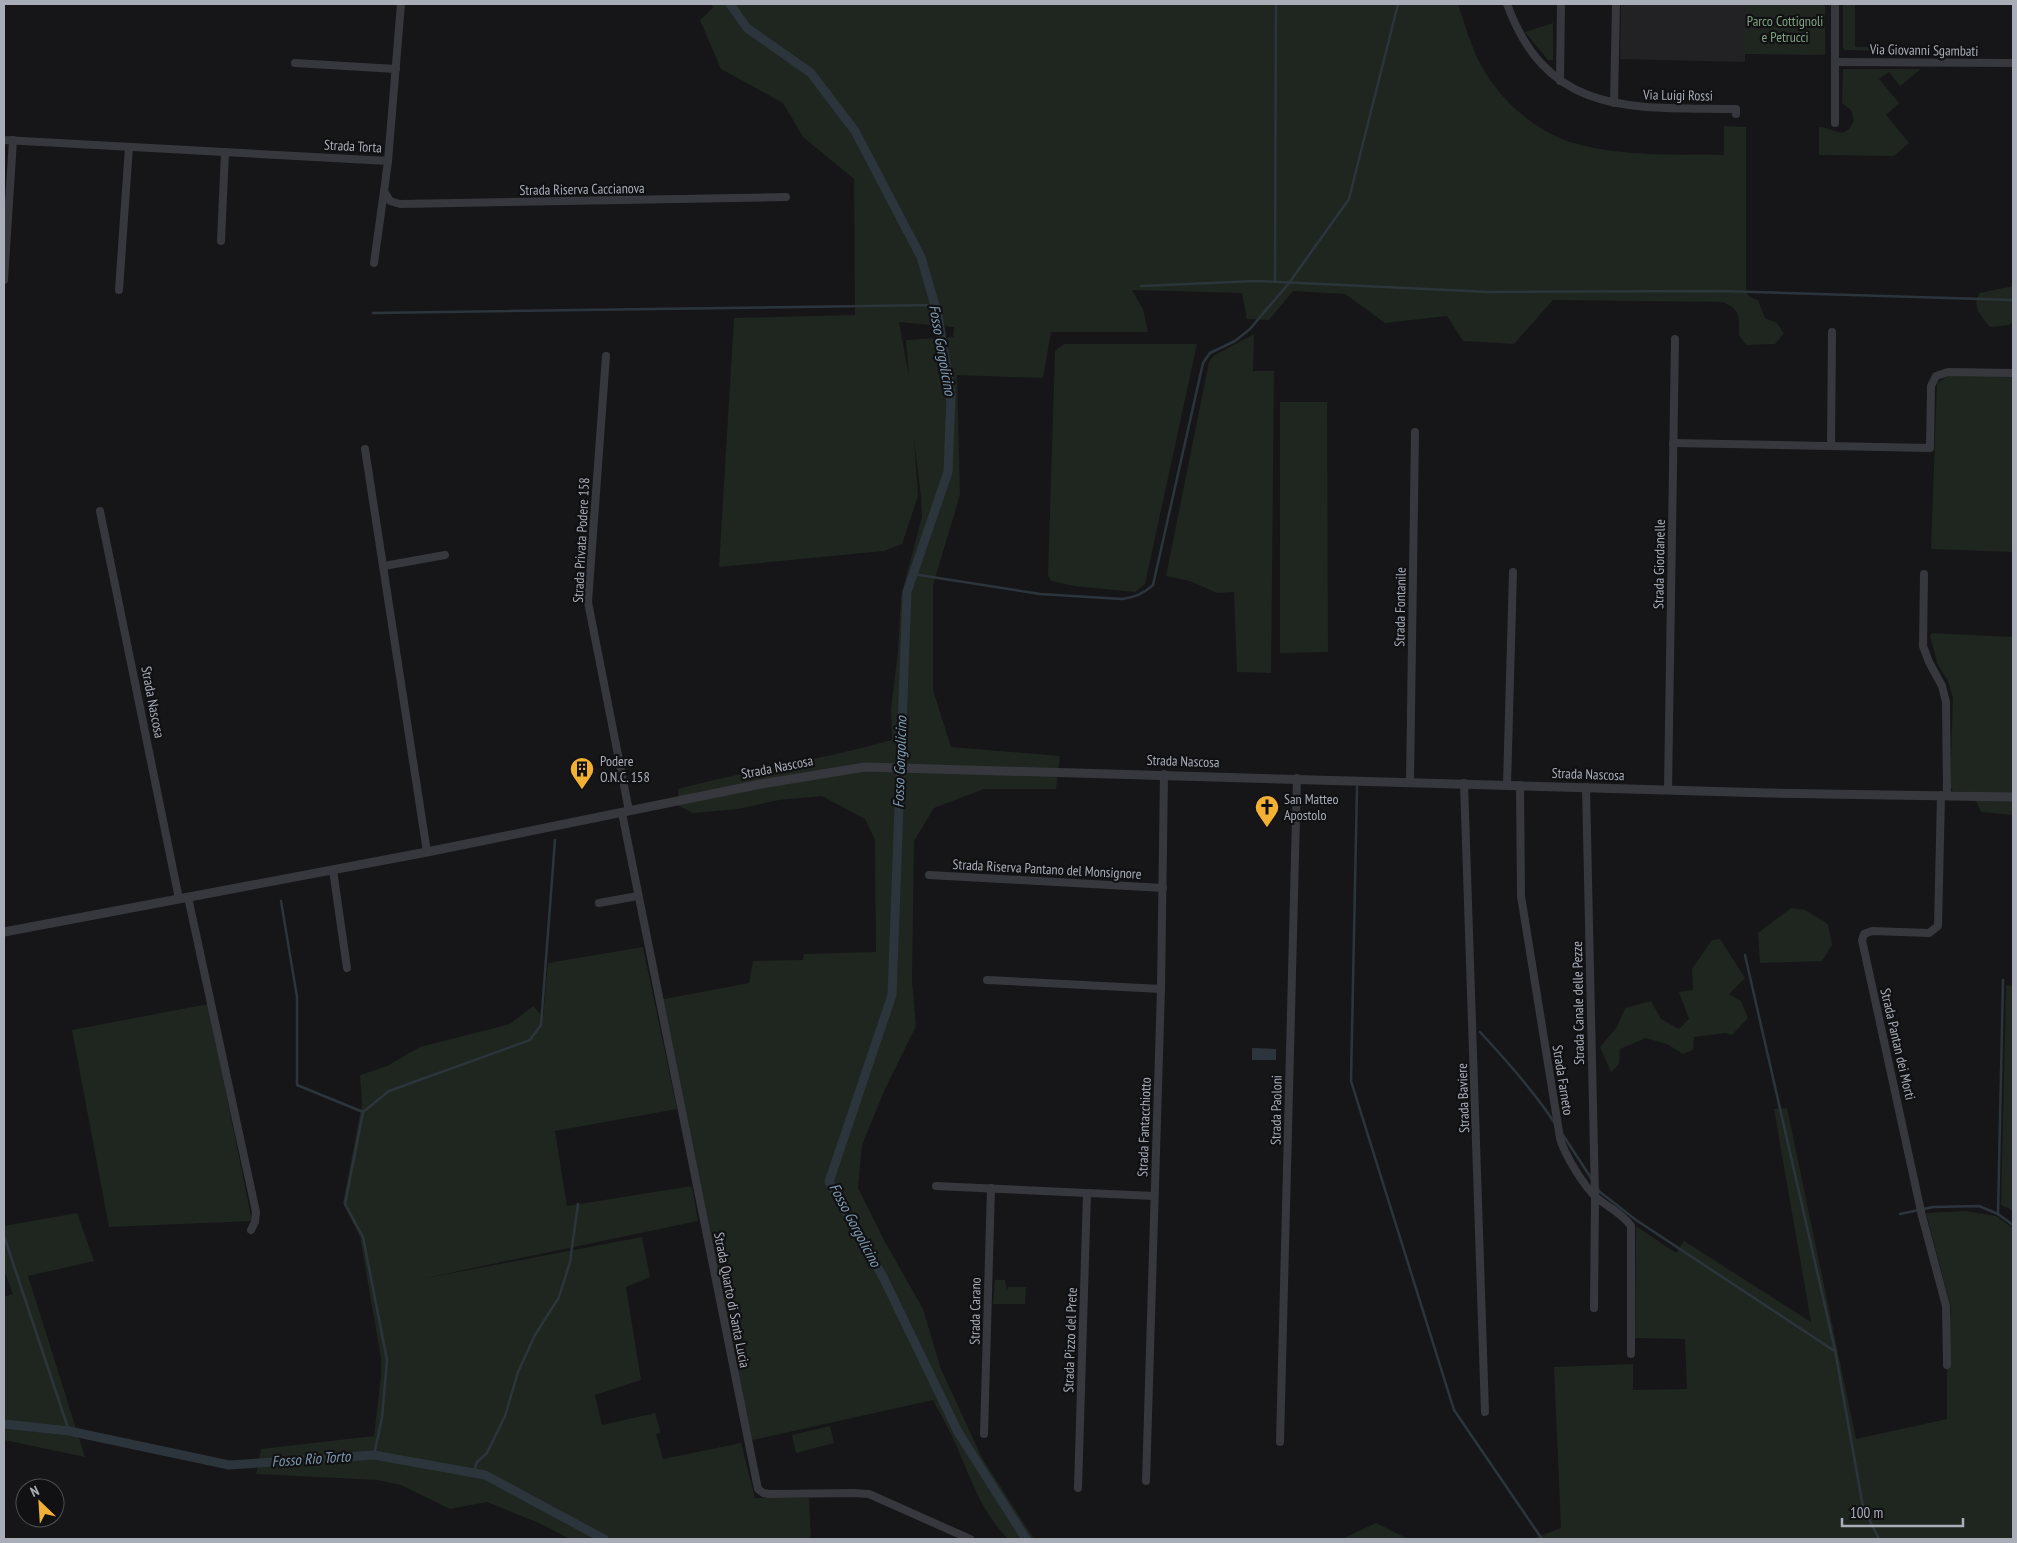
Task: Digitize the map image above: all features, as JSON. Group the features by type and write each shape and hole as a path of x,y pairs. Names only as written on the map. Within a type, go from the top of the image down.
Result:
{"street":[{"name":"Strada Torta","path":"4,140 388,161 401,4"},
{"path":"1507,4 1517,28 1534,55 1560,81 1579,92 1614,103 1616,4"},
{"path":"1560,81 1561,4"},
{"path":"1834,122 1835,4"},
{"name":"Via Giovanni Sgambati","path":"1835,62 2013,63"},
{"path":"295,63 396,69"},
{"name":"Via Luigi Rossi","path":"1614,103 1640,107 1736,109 1736,114"},
{"path":"4,280 13,140"},
{"path":"119,290 129,147"},
{"path":"221,241 225,152"},
{"path":"374,263 388,161"},
{"name":"Strada Riserva Caccianova","path":"384,191 390,201 404,204 786,197"},
{"path":"1831,446 1832,332"},
{"name":"Strada Giordanelle","path":"1668,790 1675,339"},
{"name":"Strada Privata Podere 158","path":"606,356 588,602 625,812"},
{"path":"1673,443 1930,448 1931,386 1936,376 1948,372 2013,373"},
{"name":"Strada Fontanile","path":"1410,782 1415,432"},
{"path":"365,449 427,852"},
{"name":"Strada Nascosa","path":"100,511 179,899"},
{"path":"384,566 445,555"},
{"path":"1506,785 1513,572"},
{"path":"1924,574 1923,646 1942,686 1946,702 1944,795"},
{"name":"Strada Nascosa","path":"4,932 427,852 819,773 866,767 1164,774 1668,790 2013,797"},
{"name":"Strada Fantacchiotto","path":"1146,1480 1161,990 1164,774"},
{"name":"Strada Paoloni","path":"1280,1442 1297,778"},
{"name":"Strada Baviere","path":"1464,784 1485,1412"},
{"name":"Strada Farneto","path":"1520,785 1521,896 1559,1134 1566,1155 1595,1197 1626,1220 1632,1230 1630,1354"},
{"name":"Strada Canale delle Pezze","path":"1586,787 1595,1176 1594,1308"},
{"name":"Strada Pantan dei Morti","path":"1944,795 1938,926 1933,931 1927,933 1872,931 1864,934 1862,940 1922,1216 1946,1311 1947,1364"},
{"name":"Strada Quarto di Santa Lucia","path":"625,812 638,896 758,1489 763,1493 769,1494 857,1493 872,1495 970,1539"},
{"path":"333,870 347,968"},
{"name":"Strada Riserva Pantano del Monsignore","path":"929,875 1163,888"},
{"path":"599,903 638,896"},
{"path":"188,897 256,1212 255,1222 251,1230"},
{"path":"987,980 1161,990"},
{"path":"936,1186 1154,1196"},
{"name":"Strada Carano","path":"984,1434 991,1188"},
{"name":"Strada Pizzo del Prete","path":"1078,1488 1087,1193"}],"shaded area":[{"path":"1621,4 1745,4 1745,62 1620,59"},
{"path":"1252,1048 1276,1049 1276,1060 1252,1060"}],"green space":[{"path":"711,4 1458,4 1468,36 1478,59 1499,92 1521,114 1560,138 1592,147 1630,153 1724,155 1724,126 1746,127 1746,292 1750,297 1758,300 1765,318 1777,323 1784,333 1775,344 1746,345 1739,335 1738,314 1733,308 1722,302 1553,300 1514,344 1463,341 1447,316 1385,323 1345,294 1293,291 1269,320 1247,319 1242,293 1132,290 1143,309 1148,332 1051,332 1043,378 957,375 960,495 933,585 933,690 951,747 1060,756 1056,789 984,789 934,808 914,841 912,980 916,1026 885,1089 862,1145 858,1188 884,1240 923,1309 941,1369 982,1458 1034,1539 1008,1539 999,1529 979,1498 953,1439 933,1400 748,1441 659,1000 749,983 753,961 803,960 804,954 876,952 875,840 865,819 822,796 779,800 738,809 693,813 679,806 678,789 892,740 891,709 898,651 901,596 922,517 914,438 918,496 902,544 884,551 719,567 734,318 855,315 854,179 803,137 783,103 721,69 700,20 713,8","holes":["899,322 954,327 953,337 906,340 909,377"]},
{"name":"Parco Cottignoli e Petrucci","path":"1745,4 1823,4 1825,6 1825,55 1745,54"},
{"path":"1843,4 1855,4 1855,47 1893,47 1893,51 1845,50 1843,48"},
{"path":"1553,23 1553,60 1548,60 1525,32"},
{"path":"1843,69 1921,69 1900,86 1889,72 1879,79 1899,103 1886,115 1909,143 1894,156 1819,155 1819,127 1843,132 1851,127 1854,120 1851,110 1842,103"},
{"path":"2013,286 2013,321 2009,325 1990,327 1978,311 1977,298 1980,293"},
{"path":"1254,334 1253,371 1274,371 1271,673 1237,672 1234,592 1217,593 1190,581 1166,576 1209,362 1213,356"},
{"path":"1064,344 1197,344 1145,584 1135,592 1074,586 1051,581 1048,575 1055,351"},
{"path":"2013,374 2013,552 1931,549 1937,383 1948,376"},
{"path":"1280,402 1327,402 1328,652 1280,653"},
{"path":"1932,633 2013,637 2013,815 1981,812 1972,792 1953,791 1950,787 1953,698 1948,681 1938,665 1930,636"},
{"path":"1791,908 1805,910 1828,924 1832,945 1822,961 1760,963 1758,933"},
{"path":"1720,939 1745,978 1729,994 1741,1001 1748,1018 1732,1035 1726,1033 1694,1037 1693,1050 1683,1054 1667,1044 1646,1038 1620,1049 1619,1064 1611,1072 1600,1047 1617,1027 1625,1008 1651,1001 1661,1019 1679,1029 1689,1019 1679,992 1693,990 1692,969 1712,940"},
{"path":"643,947 677,1109 555,1131 567,1206 692,1186 698,1221 421,1279 642,1237 650,1277 626,1287 641,1380 595,1395 602,1425 655,1413 661,1433 656,1434 663,1459 741,1443 755,1498 809,1498 811,1539 570,1539 539,1523 487,1502 450,1509 401,1485 377,1480 256,1474 261,1449 374,1436 381,1376 381,1358 360,1237 343,1203 362,1104 360,1075 387,1066 420,1047 510,1024 533,1006 543,1017 548,963"},
{"path":"2006,985 2013,986 2013,1213 2010,1209 2001,1205"},
{"path":"208,1004 252,1221 109,1227 72,1030"},
{"path":"1787,1108 1856,1439 1947,1419 1947,1365 1951,1308 1926,1213 1965,1211 1996,1216 2013,1228 2013,1539 1532,1539 1561,1528 1554,1367 1633,1364 1633,1390 1687,1389 1685,1339 1635,1338 1636,1226 1676,1253 1684,1241 1811,1322 1774,1109"},
{"path":"77,1213 94,1261 28,1276 85,1457 4,1440 4,1297 13,1294 4,1270 4,1226"},
{"path":"995,1280 1005,1280 1007,1291 1008,1287 1026,1287 1025,1304 993,1304"},
{"path":"830,1426 834,1443 796,1453 792,1435"},
{"path":"1376,1523 1408,1539 1342,1539"}],"waterway":[{"name":"Fosso Gorgolicino","path":"730,4 747,28 811,73 855,131 921,257 938,316 951,394 948,472 907,592 892,995 829,1182 883,1277 958,1432 1026,1539"},
{"path":"1275,282 1276,4"},
{"path":"913,574 1040,594 1122,599 1139,595 1153,585 1203,363 1210,353 1235,341 1250,329 1289,283 1349,199 1398,4"},
{"path":"1141,286 1257,281 1489,292 1719,291 2013,300"},
{"path":"373,313 935,305"},
{"path":"1357,787 1351,1081 1454,1410 1542,1539"},
{"path":"363,1112 389,1091 530,1040 541,1025 555,840"},
{"path":"281,901 297,997 297,1085 363,1112 345,1204 363,1237 387,1360 382,1418 374,1455"},
{"path":"1745,955 1835,1350 1863,1507 1879,1539"},
{"path":"1998,1214 2003,980"},
{"path":"1480,1032 1519,1076 1554,1122"},
{"path":"1563,1135 1593,1181"},
{"path":"1597,1188 1636,1220 1833,1350"},
{"path":"473,1473 477,1462 487,1453 505,1416 518,1372 535,1335 559,1297 570,1262 578,1204"},
{"path":"1900,1214 1933,1207 1979,1206 1998,1214 2013,1225"},
{"path":"4,1236 69,1431"},
{"name":"Fosso Rio Torto","path":"4,1424 69,1431 229,1465 374,1455 485,1475 604,1539"}],"place":[{"name":"Podere O.N.C. 158","path":"582,790"},
{"name":"San Matteo Apostolo","path":"1267,828"}]}
